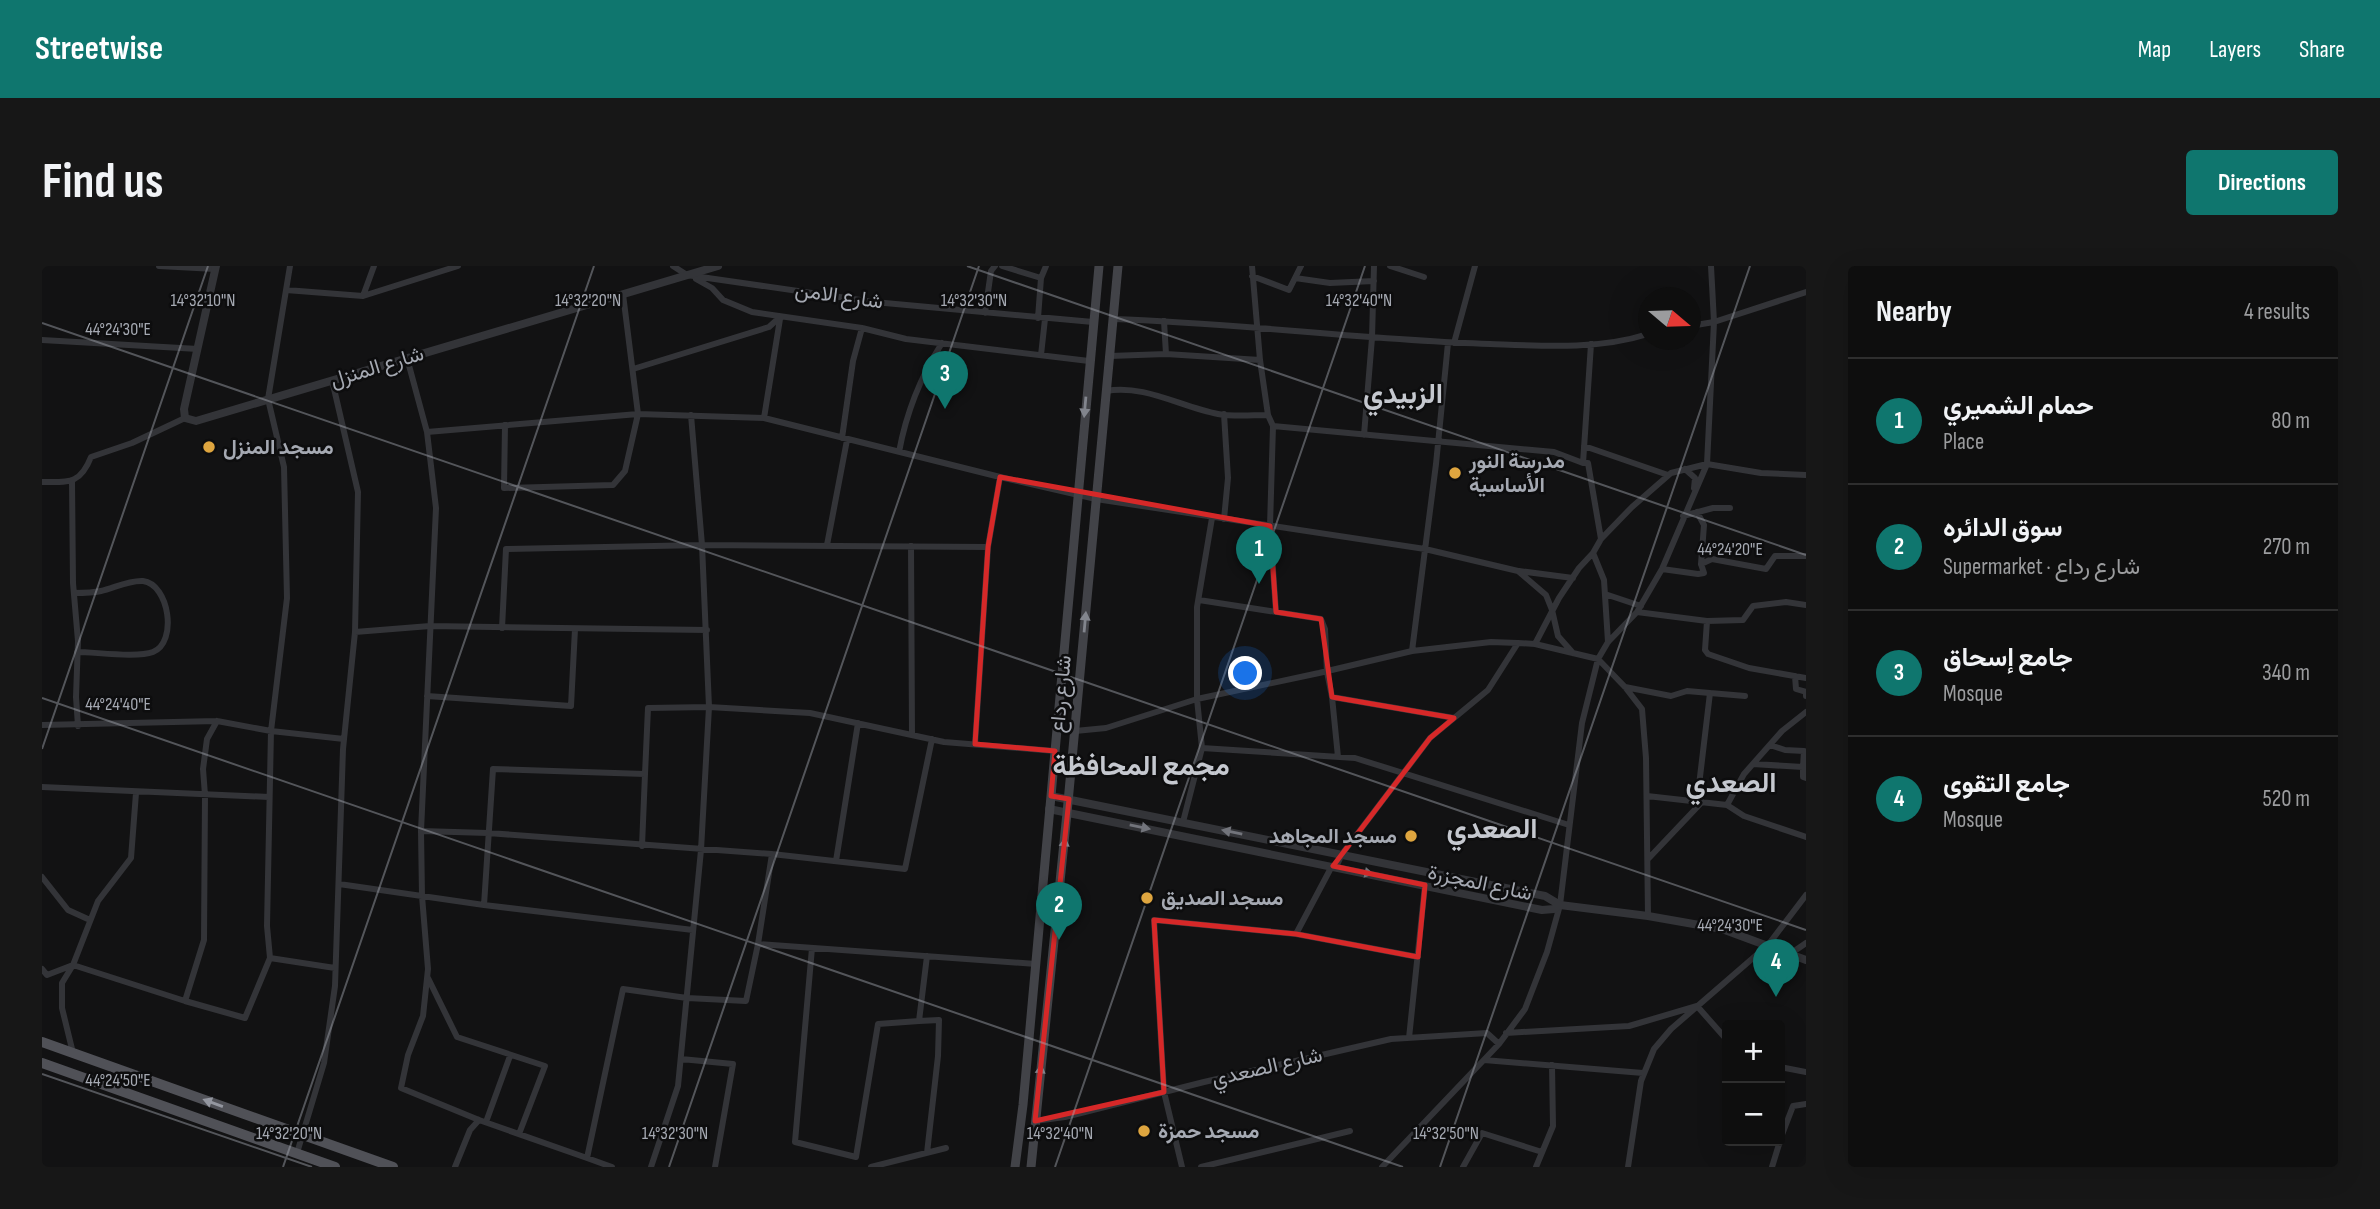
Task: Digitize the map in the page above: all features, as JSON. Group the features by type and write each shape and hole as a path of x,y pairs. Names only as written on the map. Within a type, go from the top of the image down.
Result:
{"main road":[{"name":"شارع رداع","path":"1015,1167 1023,1105 1099,266"},
{"name":"شارع رداع","path":"1031,1167 1068,813 1118,266"},
{"path":"42,1042 393,1167"},
{"path":"42,1063 335,1167"}],"street":[{"path":"42,482 72,482 85,473 91,457 132,443 185,418 184,409 216,267 159,266"},
{"path":"42,969 47,975 73,965 245,1018 270,958 267,926 271,732 287,598 284,467 268,399 290,266"},
{"path":"363,296 374,266"},
{"path":"286,290 363,296 458,266"},
{"name":"شارع الامن","path":"673,266 689,276 874,302 1093,322"},
{"name":"شارع المنزل","path":"185,418 196,421 718,266"},
{"path":"985,313 991,271 995,266"},
{"path":"1003,266 1041,278"},
{"path":"1041,355 1041,278 1046,266"},
{"path":"1252,266 1259,360 1268,415 1273,426 1270,526 1276,612"},
{"path":"1252,276 1289,290 1301,266"},
{"path":"1364,435 1373,338 1374,266"},
{"path":"1390,266 1424,276"},
{"path":"1412,650 1451,343 1475,266"},
{"path":"1382,1167 1499,1044 1525,1009 1552,937 1560,905 1583,723 1598,659 1608,642 1639,608 1662,569 1707,464 1714,323 1712,266"},
{"path":"689,276 712,288 723,300 751,312 862,328 906,339 1089,361"},
{"path":"1295,278 1330,283 1374,281"},
{"path":"1701,325 1714,323 1806,292"},
{"path":"505,425 504,488 613,485 625,471 638,414 623,294"},
{"path":"633,369 769,327 780,317"},
{"path":"764,418 780,317"},
{"path":"1113,319 1257,326 1451,343 1550,346 1591,344 1638,337"},
{"path":"1164,321 1166,354"},
{"path":"827,545 845,439 853,361 862,328"},
{"path":"42,340 198,349"},
{"path":"899,452 912,405 928,365 942,343"},
{"path":"1583,463 1591,344"},
{"path":"1110,356 1166,354 1259,360"},
{"path":"407,358 427,432 436,508 421,831 422,896 428,976 423,1016 408,1055 401,1088 482,1121 612,1167"},
{"path":"297,1153 324,1063 335,986 344,739 355,632 358,492 332,380"},
{"path":"1106,391 1120,388 1147,393 1224,414 1268,415"},
{"path":"427,432 638,414 764,418 1096,499 1425,549 1518,570 1573,578"},
{"path":"1224,414 1228,471 1224,519"},
{"path":"651,1167 678,1086 701,850 709,707 702,545 691,415"},
{"path":"1273,426 1554,452 1588,463 1601,539"},
{"path":"1584,446 1668,475"},
{"path":"1535,644 1552,610 1601,539 1668,475 1707,464 1760,473 1806,475"},
{"path":"1685,469 1695,478 1694,492"},
{"path":"975,744 988,547 1000,477"},
{"path":"72,482 78,726"},
{"path":"1683,516 1713,508 1730,508"},
{"path":"1662,569 1698,575 1704,573 1701,564 1704,525 1697,512"},
{"path":"1183,822 1202,748 1197,699 1199,600 1212,517"},
{"path":"502,628 506,549 702,545 988,547"},
{"path":"911,546 912,735"},
{"path":"1593,553 1604,580 1608,642"},
{"path":"1701,564 1712,559 1766,569 1775,556 1806,556"},
{"path":"1518,570 1546,595 1558,636 1573,653"},
{"path":"74,593 97,592 134,582 147,582 157,588 167,615 164,640 153,652 77,652"},
{"path":"1605,594 1639,608 1706,621 1743,620 1753,606 1786,602 1806,605"},
{"path":"1199,600 1321,619 1325,629 1326,671 1332,697 1338,757"},
{"path":"1706,621 1704,650 1708,654 1749,668 1806,678"},
{"path":"355,632 430,626 707,630"},
{"path":"427,696 571,706 575,629"},
{"path":"1075,731 1106,728 1197,699 1412,650 1491,642 1518,643 1535,644 1598,659 1642,709 1647,796 1648,916"},
{"path":"1296,934 1334,866 1430,738 1489,690 1518,643"},
{"path":"1795,676 1796,689 1806,692 1806,696"},
{"path":"1625,687 1671,696 1687,691 1745,696"},
{"path":"1648,859 1700,802 1710,693"},
{"path":"1332,697 1454,718"},
{"path":"642,846 648,708 709,707 810,713 932,739 1055,751"},
{"path":"1727,805 1744,774 1782,731 1806,712"},
{"path":"42,725 217,721 271,732 344,739"},
{"path":"185,1001 204,940 203,769 207,739 217,721"},
{"path":"1795,722 1806,723"},
{"path":"835,861 858,723"},
{"path":"421,831 488,833 772,854 905,869 932,739"},
{"path":"1770,745 1785,750 1804,751 1803,777 1806,778"},
{"path":"1202,748 1355,758 1569,825"},
{"path":"1753,764 1804,764"},
{"path":"484,905 493,769 645,774"},
{"path":"42,787 270,797"},
{"path":"74,1053 62,1008 62,983 73,965 98,901 131,858 136,793"},
{"name":"شارع المجزرة","path":"1051,796 1545,896 1560,905"},
{"path":"1647,796 1727,805 1744,817 1806,837"},
{"name":"شارع المجزرة","path":"1049,809 1542,910 1550,910 1560,905"},
{"path":"587,1158 623,989 687,998 746,1002 772,854"},
{"path":"42,877 68,910 90,920"},
{"path":"339,884 484,905 693,930"},
{"path":"1409,1038 1425,885"},
{"path":"1628,1167 1643,1073 1654,1049 1662,1038 1697,1006 1768,945 1806,895"},
{"path":"1560,905 1722,929 1806,960"},
{"path":"1182,1167 1164,1092 1154,920 1296,934 1418,957"},
{"path":"1790,954 1806,943"},
{"path":"758,944 1036,964"},
{"path":"812,948 795,1142 856,1157"},
{"path":"919,1021 927,956"},
{"path":"270,958 335,968"},
{"path":"428,976 457,1037 545,1066 519,1134"},
{"path":"1506,1033 1629,1026 1697,1006"},
{"path":"1697,1006 1722,1034"},
{"path":"855,1167 878,1024 939,1020 938,1056 927,1153"},
{"name":"شارع الصعدي","path":"1035,1121 1065,1117 1391,1039 1486,1034 1499,1044"},
{"path":"455,1167 470,1130 482,1121 510,1055"},
{"path":"681,1059 733,1064 715,1167"},
{"path":"1483,1060 1643,1073"},
{"path":"1536,1167 1553,1126 1552,1065"},
{"path":"1785,1068 1806,1072"},
{"path":"1785,1127 1793,1106 1806,1104"},
{"path":"1201,1167 1350,1131"},
{"path":"1463,1167 1482,1133 1542,1152"},
{"path":"1772,1167 1778,1146"},
{"path":"871,1167 946,1148"}],"highlighted area":[{"path":"1000,477 1270,526 1276,612 1321,619 1332,697 1454,718 1430,738 1333,866 1425,885 1418,957 1296,934 1154,920 1164,1092 1035,1121 1069,799 1051,796 1055,751 975,744 988,547"}],"place":[{"name":"جامع إسحاق","path":"945,409"},
{"name":"مسجد المنزل","path":"209,447"},
{"name":"مدرسة النور الأساسية","path":"1455,473"},
{"name":"حمام الشميري","path":"1259,584"},
{"name":"مسجد المجاهد","path":"1411,836"},
{"name":"مسجد الصديق","path":"1147,898"},
{"name":"سوق الدائره","path":"1059,940"},
{"name":"جامع التقوى","path":"1776,997"},
{"name":"مسجد حمزة","path":"1144,1131"}],"district":[{"name":"الزبيدي","path":"1403,394"},
{"name":"مجمع المحافظة","path":"1141,766"},
{"name":"الصعدي","path":"1731,783"},
{"name":"الصعدي","path":"1492,829"}]}
